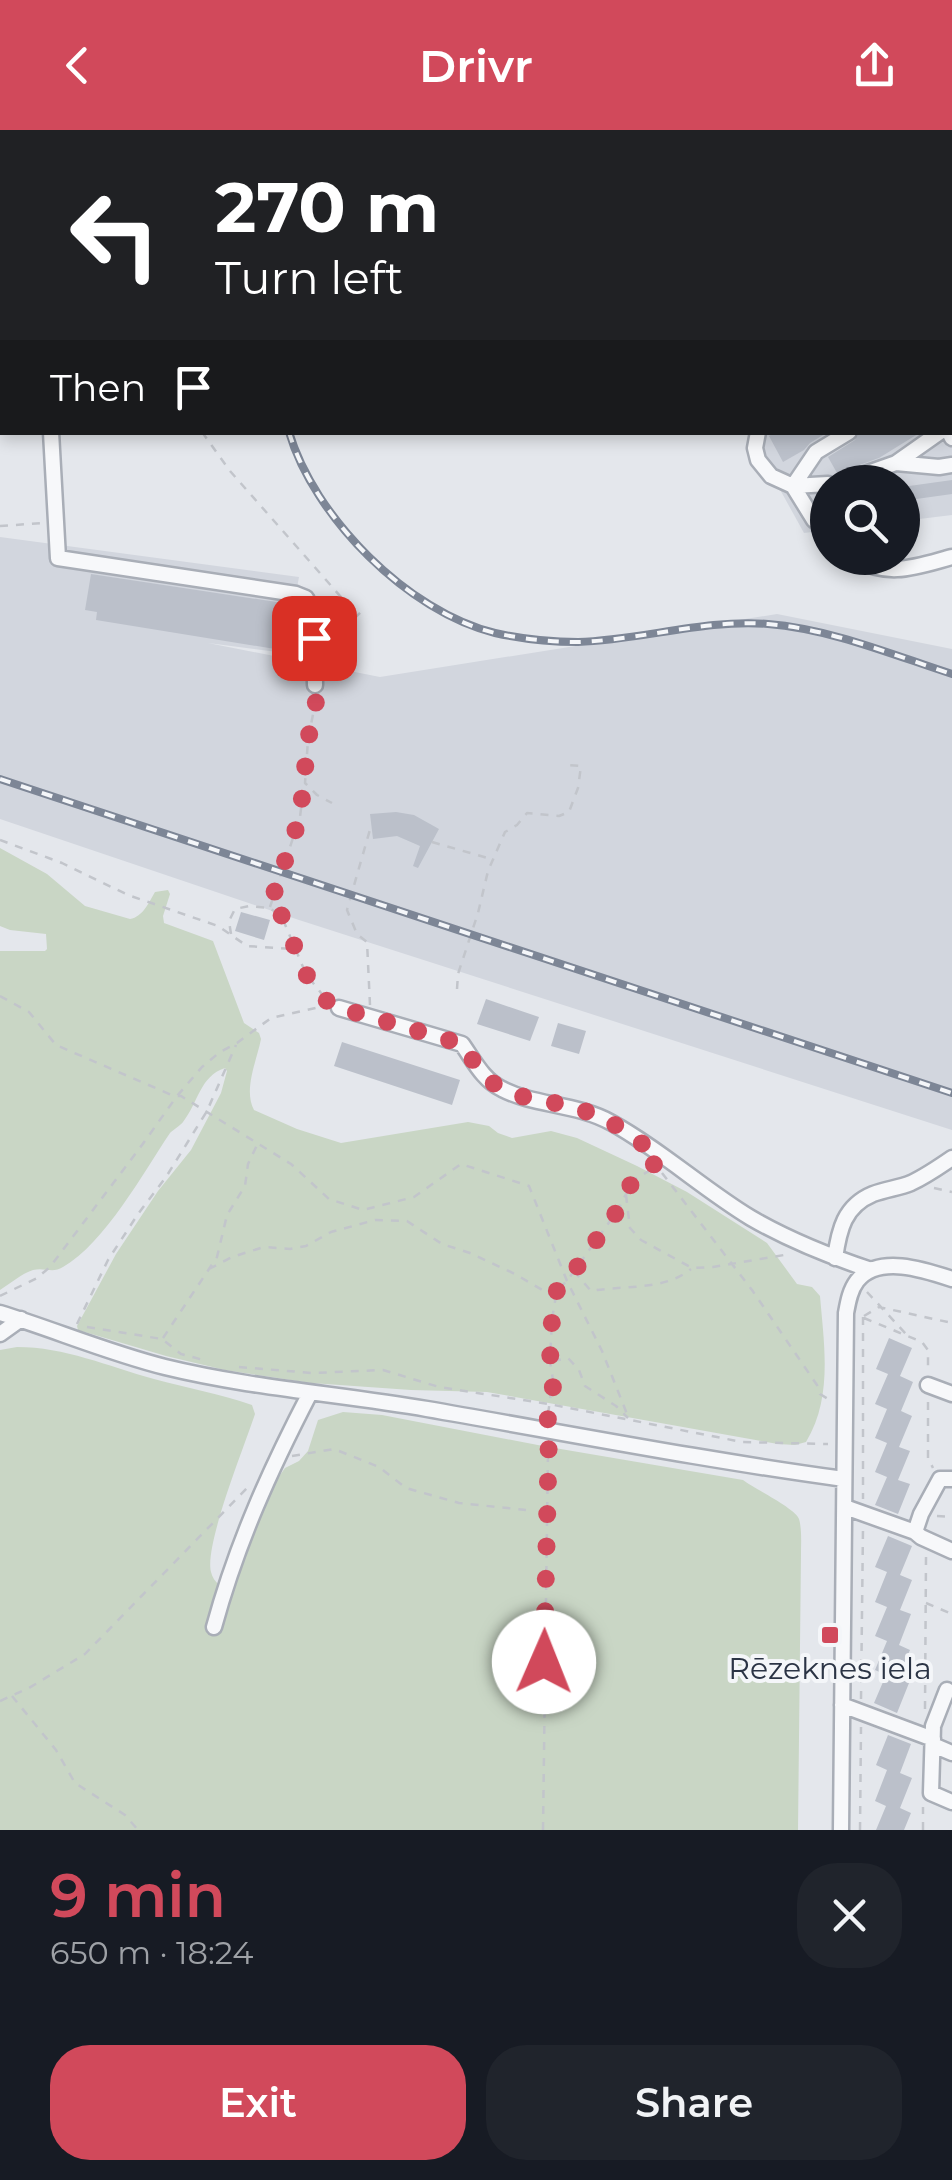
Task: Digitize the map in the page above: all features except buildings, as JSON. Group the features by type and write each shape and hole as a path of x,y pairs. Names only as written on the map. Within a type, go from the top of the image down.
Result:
{"street":[{"path":"51,435 58,558 306,598 314,617 316,685"},
{"path":"757,435 758,460 771,476 792,486 810,485"},
{"path":"792,486 816,452 844,435"},
{"path":"890,465 936,435"},
{"path":"896,463 938,468 952,465"},
{"path":"792,486 810,514"},
{"path":"920,566 952,558"},
{"path":"339,1008 462,1044 484,1077 502,1089 572,1106 608,1120 657,1159 750,1217 816,1250 870,1270"},
{"path":"835,1258 839,1228 854,1206 870,1195 930,1174 952,1158"},
{"path":"841,1830 846,1312 857,1281 870,1270 885,1266 912,1268 952,1278"},
{"path":"0,1312 104,1349 223,1380 422,1408 844,1480"},
{"path":"0,1334 21,1320"},
{"path":"928,1386 952,1394"},
{"path":"214,1626 228,1574 251,1514 310,1393"},
{"path":"921,1536 934,1486 940,1479 952,1479"},
{"path":"844,1507 952,1551"},
{"path":"946,1690 930,1739 931,1793 952,1802"},
{"path":"842,1705 930,1739 952,1753"}],"path":[{"path":"204,435 230,472 341,598 340,610"},
{"path":"0,526 54,522"},
{"path":"314,617 340,610 362,612 314,651"},
{"path":"269,908 300,817 316,685"},
{"path":"457,989 458,974 493,859 505,832 518,825 524,814 559,816 570,812 581,766 568,765"},
{"path":"305,783 332,803"},
{"path":"371,1016 367,942 358,934 347,910 372,826"},
{"path":"0,840 62,863 128,895 218,926 247,946 294,949"},
{"path":"432,842 493,859"},
{"path":"0,1296 37,1278 50,1266 176,1096 211,1059 271,1018 330,1005 306,974 281,914 269,908 234,909 228,921 232,936"},
{"path":"0,996 29,1012 56,1045 181,1096 292,1164 329,1199 363,1210 414,1196 461,1164 529,1186 629,1419"},
{"path":"206,1361 181,1354 162,1339 76,1326 108,1260 207,1111 237,1043"},
{"path":"162,1339 217,1257 227,1215 245,1186 248,1164 258,1144"},
{"path":"542,1830 547,1432 554,1380 550,1361 557,1290 618,1210 633,1180 649,1171 657,1159 763,1306 820,1394 845,1409"},
{"path":"626,1194 630,1228 641,1240 692,1268 816,1250"},
{"path":"209,1269 264,1248 290,1250 306,1246 331,1232 375,1220 407,1221 442,1244 470,1252 556,1298"},
{"path":"574,1271 591,1291 650,1285 692,1268"},
{"path":"857,1281 907,1336"},
{"path":"860,1830 863,1317 881,1308 952,1323"},
{"path":"550,1361 568,1358 586,1386 629,1419"},
{"path":"237,1366 312,1373 382,1370 439,1387 550,1404 742,1442 845,1445"},
{"path":"276,1460 334,1449 380,1467 406,1488 458,1503 526,1510"},
{"path":"0,1701 85,1654 248,1487"},
{"path":"921,1536 930,1739"},
{"path":"926,1603 952,1614"},
{"path":"12,1696 56,1750 75,1783 125,1814 138,1830"},
{"path":"923,1792 923,1830"}],"shaded area":[{"path":"753,435 952,435 952,515 920,519 920,465 810,465 810,532 804,533"},
{"path":"0,537 299,577 285,653 208,643 380,677 777,614 952,649 952,1130 299,920 0,819"}],"green space":[{"path":"0,848 47,874 85,906 130,919 142,912 155,892 168,890 164,923 213,941 244,1023 259,1033 261,1039 250,1084 254,1110 341,1143 468,1122 489,1126 512,1138 551,1131 577,1138 637,1166 687,1192 767,1243 797,1284 812,1287 820,1296 823,1389 815,1425 806,1442 778,1444 487,1392 311,1383 225,1370 78,1330 116,1254 191,1150 221,1093 225,1068 210,1077 188,1115 170,1133 94,1242 63,1267 33,1270 0,1290 0,951 47,949 46,934 0,926"},
{"path":"17,1347 69,1354 252,1405 255,1414 227,1494 210,1559 211,1572 219,1585 229,1586 269,1491 285,1468 308,1451 318,1420 343,1412 382,1415 743,1480 774,1499 796,1515 801,1532 798,1830 0,1830 0,1350"}],"railway":[{"path":"290,435 320,496 369,557 398,583 462,622 516,637 578,642 721,624 768,624 838,637 952,674"},
{"path":"0,779 952,1093"}],"place":[{"name":"Rēzeknes iela","path":"830,1635"}],"route":[{"path":"314,638 317,697 300,817 269,908 281,914 306,974 330,1005 462,1044 484,1077 502,1089 572,1106 608,1120 660,1156 649,1171 633,1180 618,1210 557,1290 550,1361 554,1380 546,1431 549,1432 544,1662"}]}
